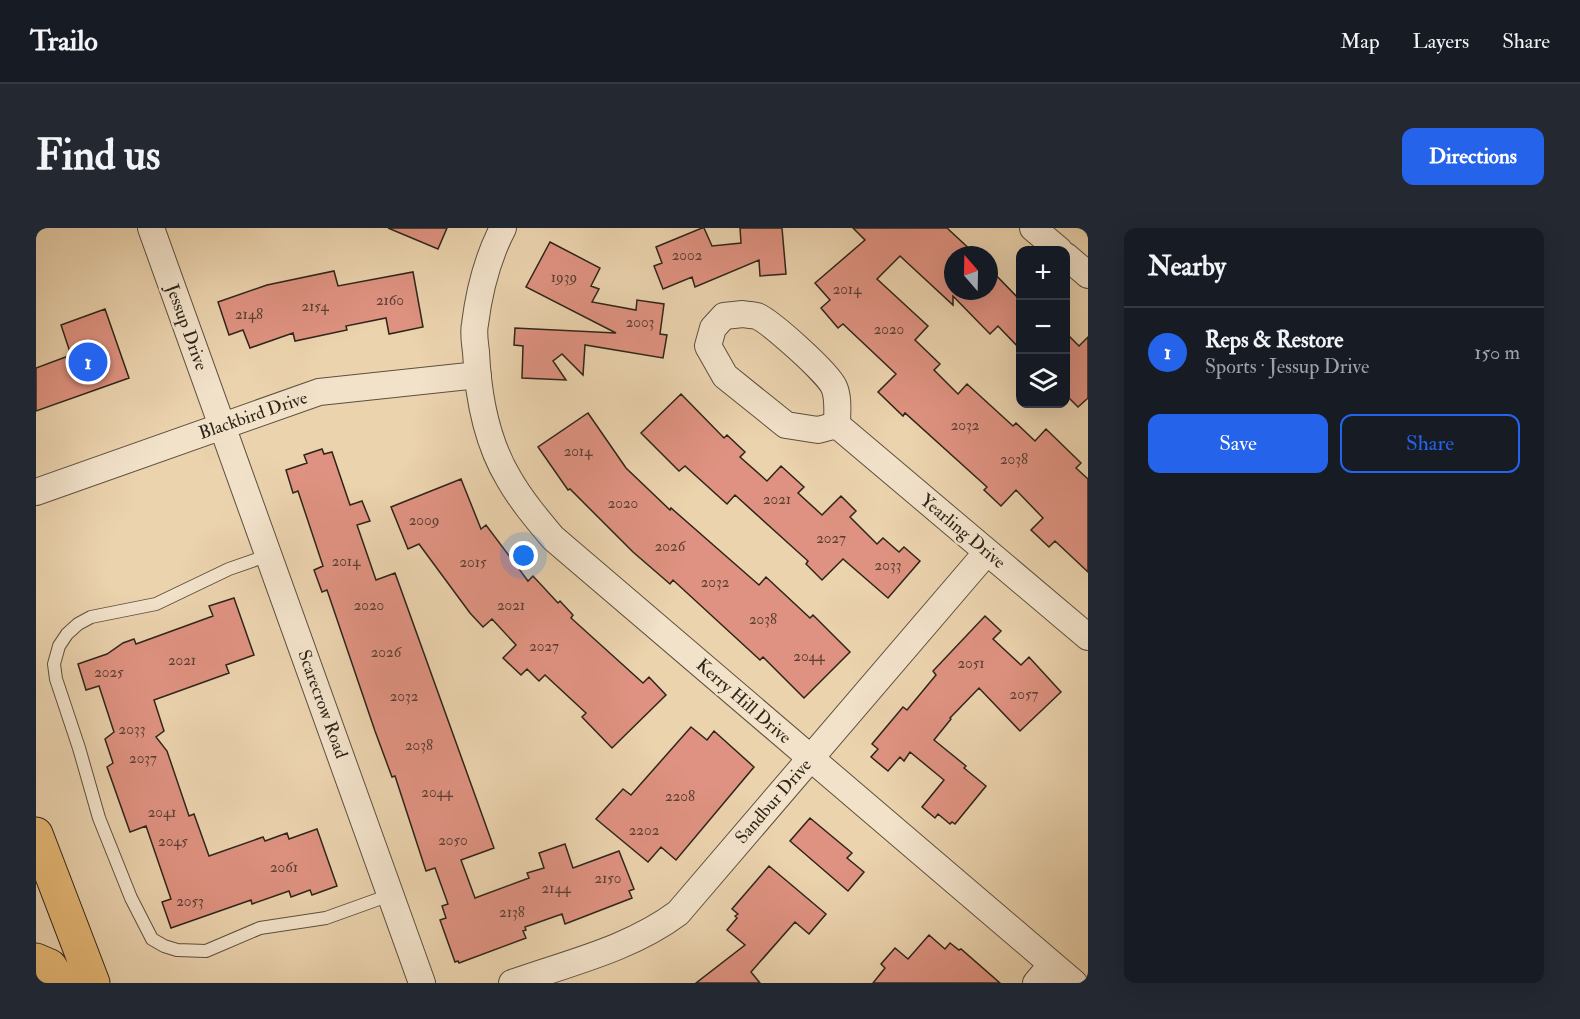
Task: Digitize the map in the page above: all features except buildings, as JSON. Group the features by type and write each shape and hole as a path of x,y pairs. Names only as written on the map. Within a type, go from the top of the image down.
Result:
{"main road":[{"path":"36,834 93,983"},
{"path":"36,960 50,966 61,983"}],"street":[{"name":"Jessup Drive","path":"151,228 223,426"},
{"name":"Kerry Hill Drive","path":"503,228 492,250 474,326 478,375 480,395 490,437 508,477 528,509 553,538 810,758 1044,973 1074,983"},
{"path":"1033,228 1054,246"},
{"path":"1070,260 1088,275"},
{"path":"743,314 758,316 788,340 834,386 838,406 837,425 818,430 786,426 725,376 708,346 713,328 724,316 743,314"},
{"name":"Blackbird Drive","path":"36,492 319,392 478,375"},
{"name":"Yearling Drive","path":"837,425 1088,637"},
{"name":"Scarecrow Road","path":"223,426 422,983"},
{"name":"Sandbur Drive","path":"512,983 636,939 678,913 987,552"}],"lane":[{"path":"269,555 228,569 156,604 91,617 78,624 59,646 54,664 56,679 99,818 131,898 152,939 177,950 206,951 260,928 326,918 390,895"}],"place":[{"name":"Reps & Restore","path":"88,362"}]}
